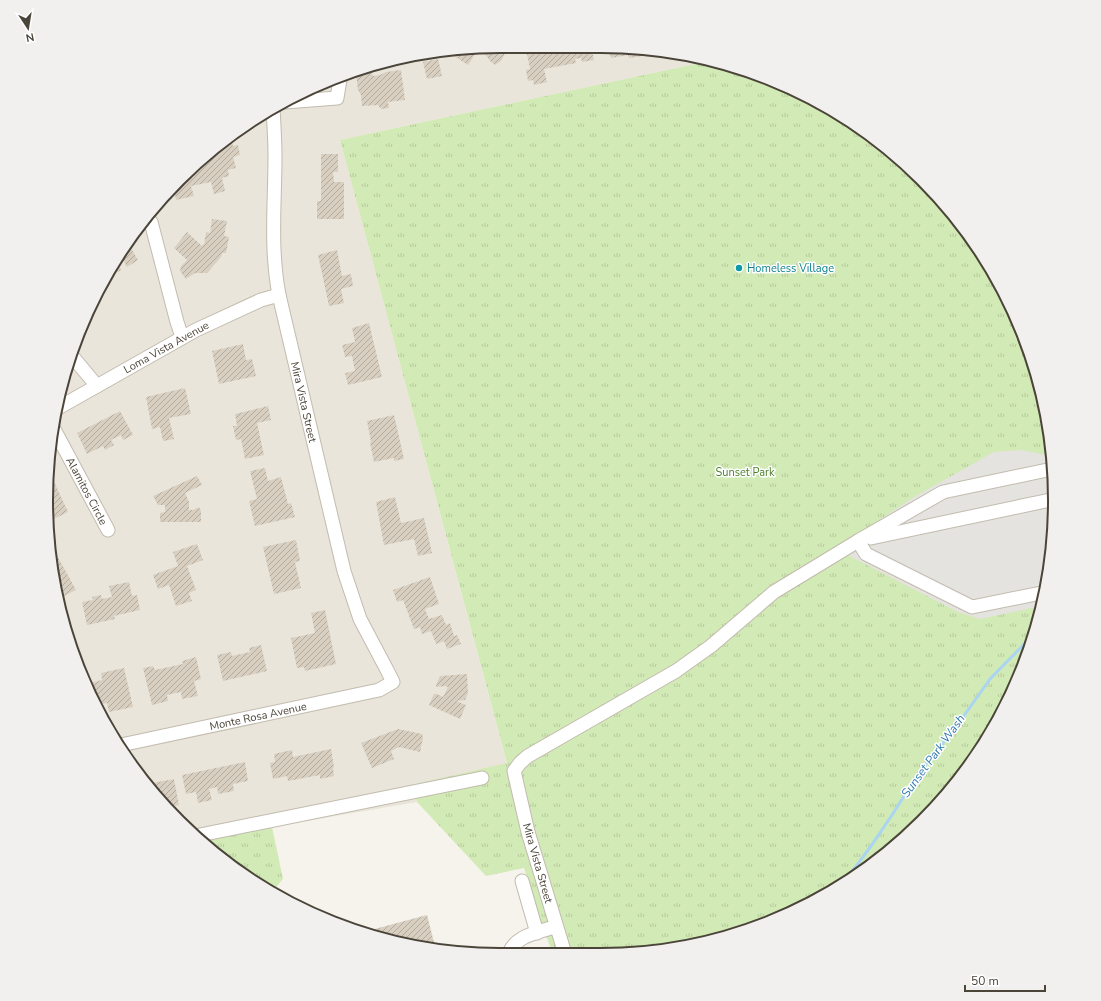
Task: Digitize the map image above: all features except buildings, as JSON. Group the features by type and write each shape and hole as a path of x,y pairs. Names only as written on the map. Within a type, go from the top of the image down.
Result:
{"street":[{"path":"300,101 337,98 339,83"},
{"name":"Mira Vista Street","path":"273,115 275,154 273,241 275,275 279,295 344,571 360,619 393,682"},
{"path":"151,222 182,337"},
{"name":"Loma Vista Avenue","path":"64,405 182,337 261,300 279,295"},
{"path":"76,361 97,386"},
{"name":"Alamitos Circle","path":"58,437 108,530"},
{"path":"858,541 943,492 1047,470"},
{"path":"858,541 1048,500"},
{"path":"858,541 866,554 972,607 1038,594"},
{"name":"Mira Vista Street","path":"563,948 528,832 514,771 528,756 676,671 711,646 774,592 858,541"},
{"name":"Monte Rosa Avenue","path":"125,744 379,690 393,682"},
{"path":"202,835 482,778"},
{"path":"522,881 537,932"},
{"path":"511,948 523,937 556,926"}],"shaded area":[{"path":"471,54 630,54 659,57 696,64 340,140 507,764 411,785 417,802 272,827 209,840 184,817 145,773 113,724 87,672 68,616 57,559 54,530 53,500 57,442 68,385 77,357 87,329 113,277 145,228 164,205 205,164 252,128 303,99 329,87 385,68 442,57"},
{"path":"1021,450 1045,455 1048,500 1047,530 1044,559 1035,607 980,619 958,612 836,549 914,497 994,452"}],"green space":[{"name":"Sunset Park","path":"696,64 716,68 772,87 798,99 849,128 896,164 937,205 956,228 973,252 1002,303 1014,329 1033,385 1044,442 1047,471 1047,530 1044,559 1033,616 1024,644 1014,672 988,724 956,773 937,796 896,837 873,856 849,873 798,902 772,914 716,933 659,944 630,947 551,948 541,923 524,868 486,876 417,802 411,785 507,763 340,140"},
{"path":"272,827 283,879 276,887 252,873 209,840"}],"waterway":[{"name":"Sunset Park Wash","path":"853,870 892,815 918,774 958,724 990,679 1024,644"}],"place":[{"name":"Homeless Village","path":"739,268"}]}
